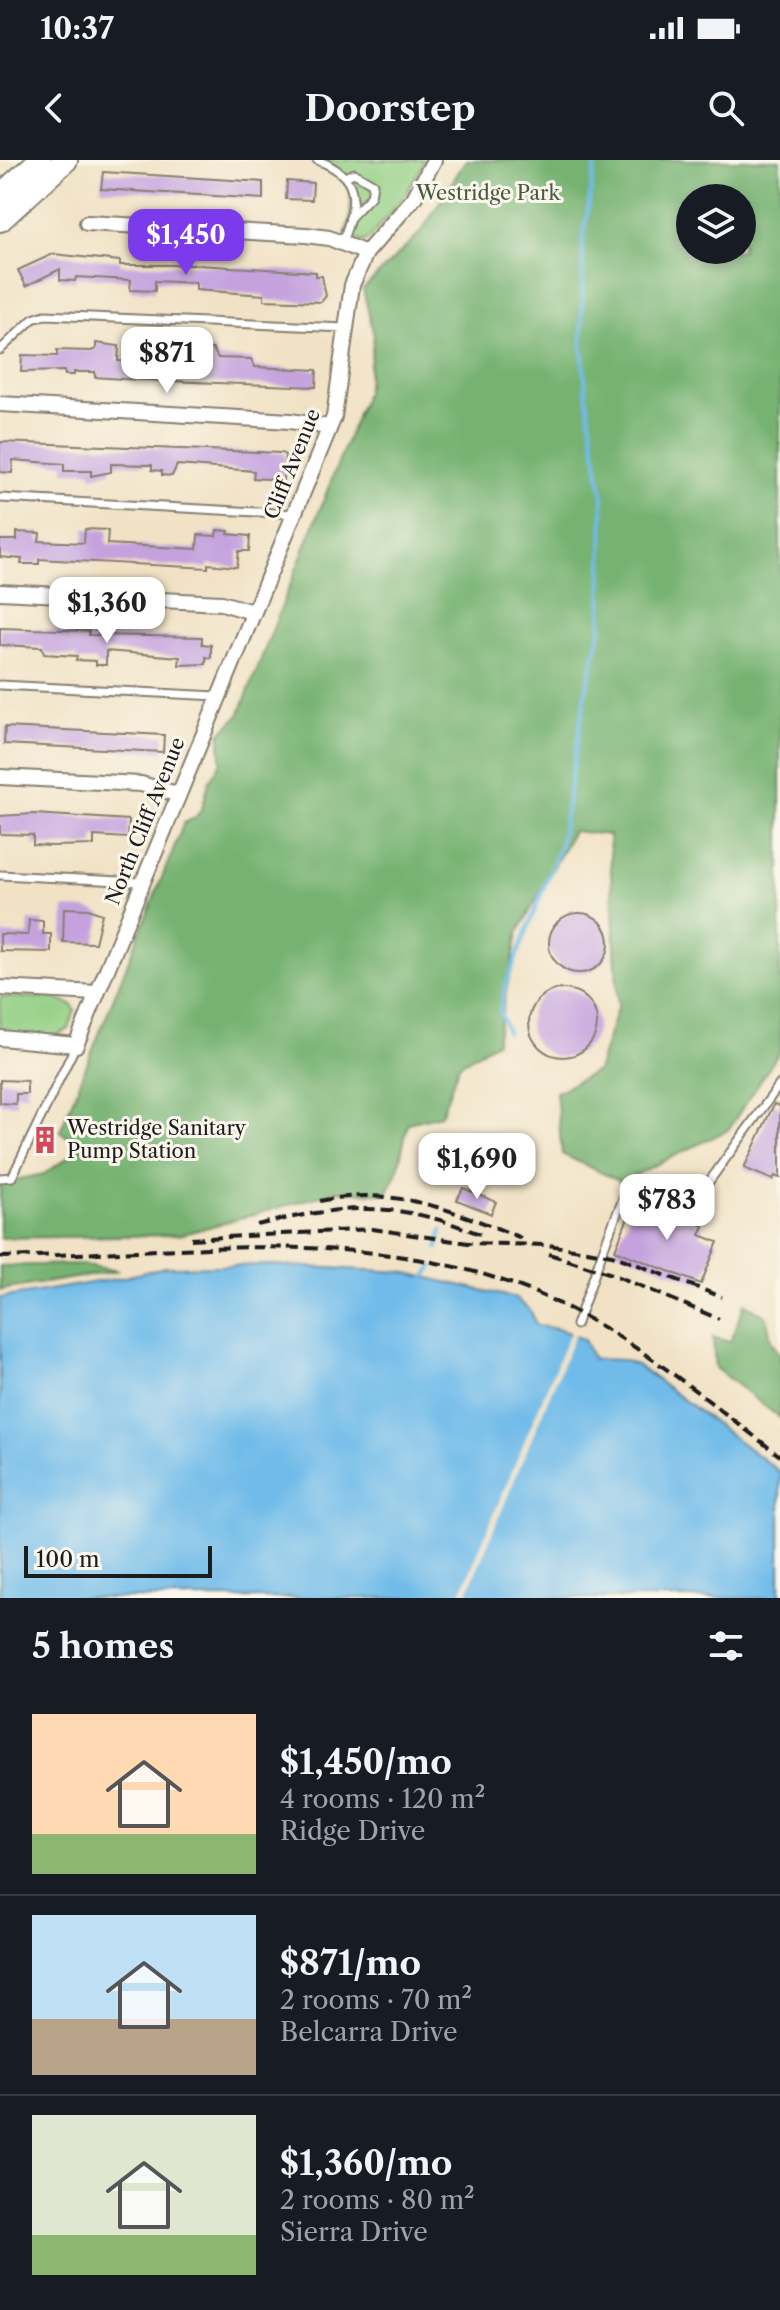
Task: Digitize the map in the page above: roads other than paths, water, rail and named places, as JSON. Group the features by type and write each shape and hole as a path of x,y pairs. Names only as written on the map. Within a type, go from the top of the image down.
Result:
{"main road":[{"path":"0,196 40,160"},
{"path":"0,220 66,160"}],"street":[{"name":"Cliff Avenue","path":"252,612 329,427 340,392 352,285 366,253 414,198 434,160"},
{"path":"87,223 306,235 342,242 366,253"},
{"path":"0,404 290,421 329,427"},
{"path":"0,592 222,603 252,612"},
{"name":"North Cliff Avenue","path":"76,1045 252,612"},
{"path":"0,777 141,784 177,794"},
{"path":"0,988 97,993"},
{"path":"0,1038 76,1045"}],"lane":[{"path":"317,160 347,176 351,185 350,218 342,242"},
{"path":"347,176 354,173 363,175 373,184 371,196 350,218"},
{"path":"0,350 33,319 45,315 345,328"},
{"path":"0,498 294,514"},
{"path":"0,685 217,696"},
{"path":"0,875 140,882"},
{"path":"0,1178 12,1177 76,1045"},
{"path":"576,1325 598,1270 605,1238 628,1188 641,1186 700,1194 780,1084"}],"water":[{"path":"270,1265 403,1272 515,1298 531,1311 536,1325 562,1330 584,1340 593,1359 623,1360 638,1366 780,1472 780,1598 0,1598 0,1298 121,1278 165,1267"}],"waterway":[{"path":"507,1033 500,1010 506,984 560,846 586,691 601,630 603,498 587,400 582,346 583,239 596,160"},
{"path":"438,1248 442,1230"},
{"path":"423,1281 433,1266"}],"railway":[{"path":"320,1201 373,1196 423,1203 521,1238"},
{"path":"257,1225 318,1213 371,1209 423,1216 482,1235"},
{"path":"191,1239 373,1229 468,1243 548,1245 612,1255 722,1297"},
{"path":"0,1257 276,1247 345,1250 414,1259 480,1274 545,1297 607,1330 667,1369 780,1456"},
{"path":"549,1254 612,1274 719,1319"}],"place":[{"name":"Westridge Sanitary Pump Station","path":"45,1140"}],"park label":[{"name":"Westridge Park","path":"488,193"}]}
